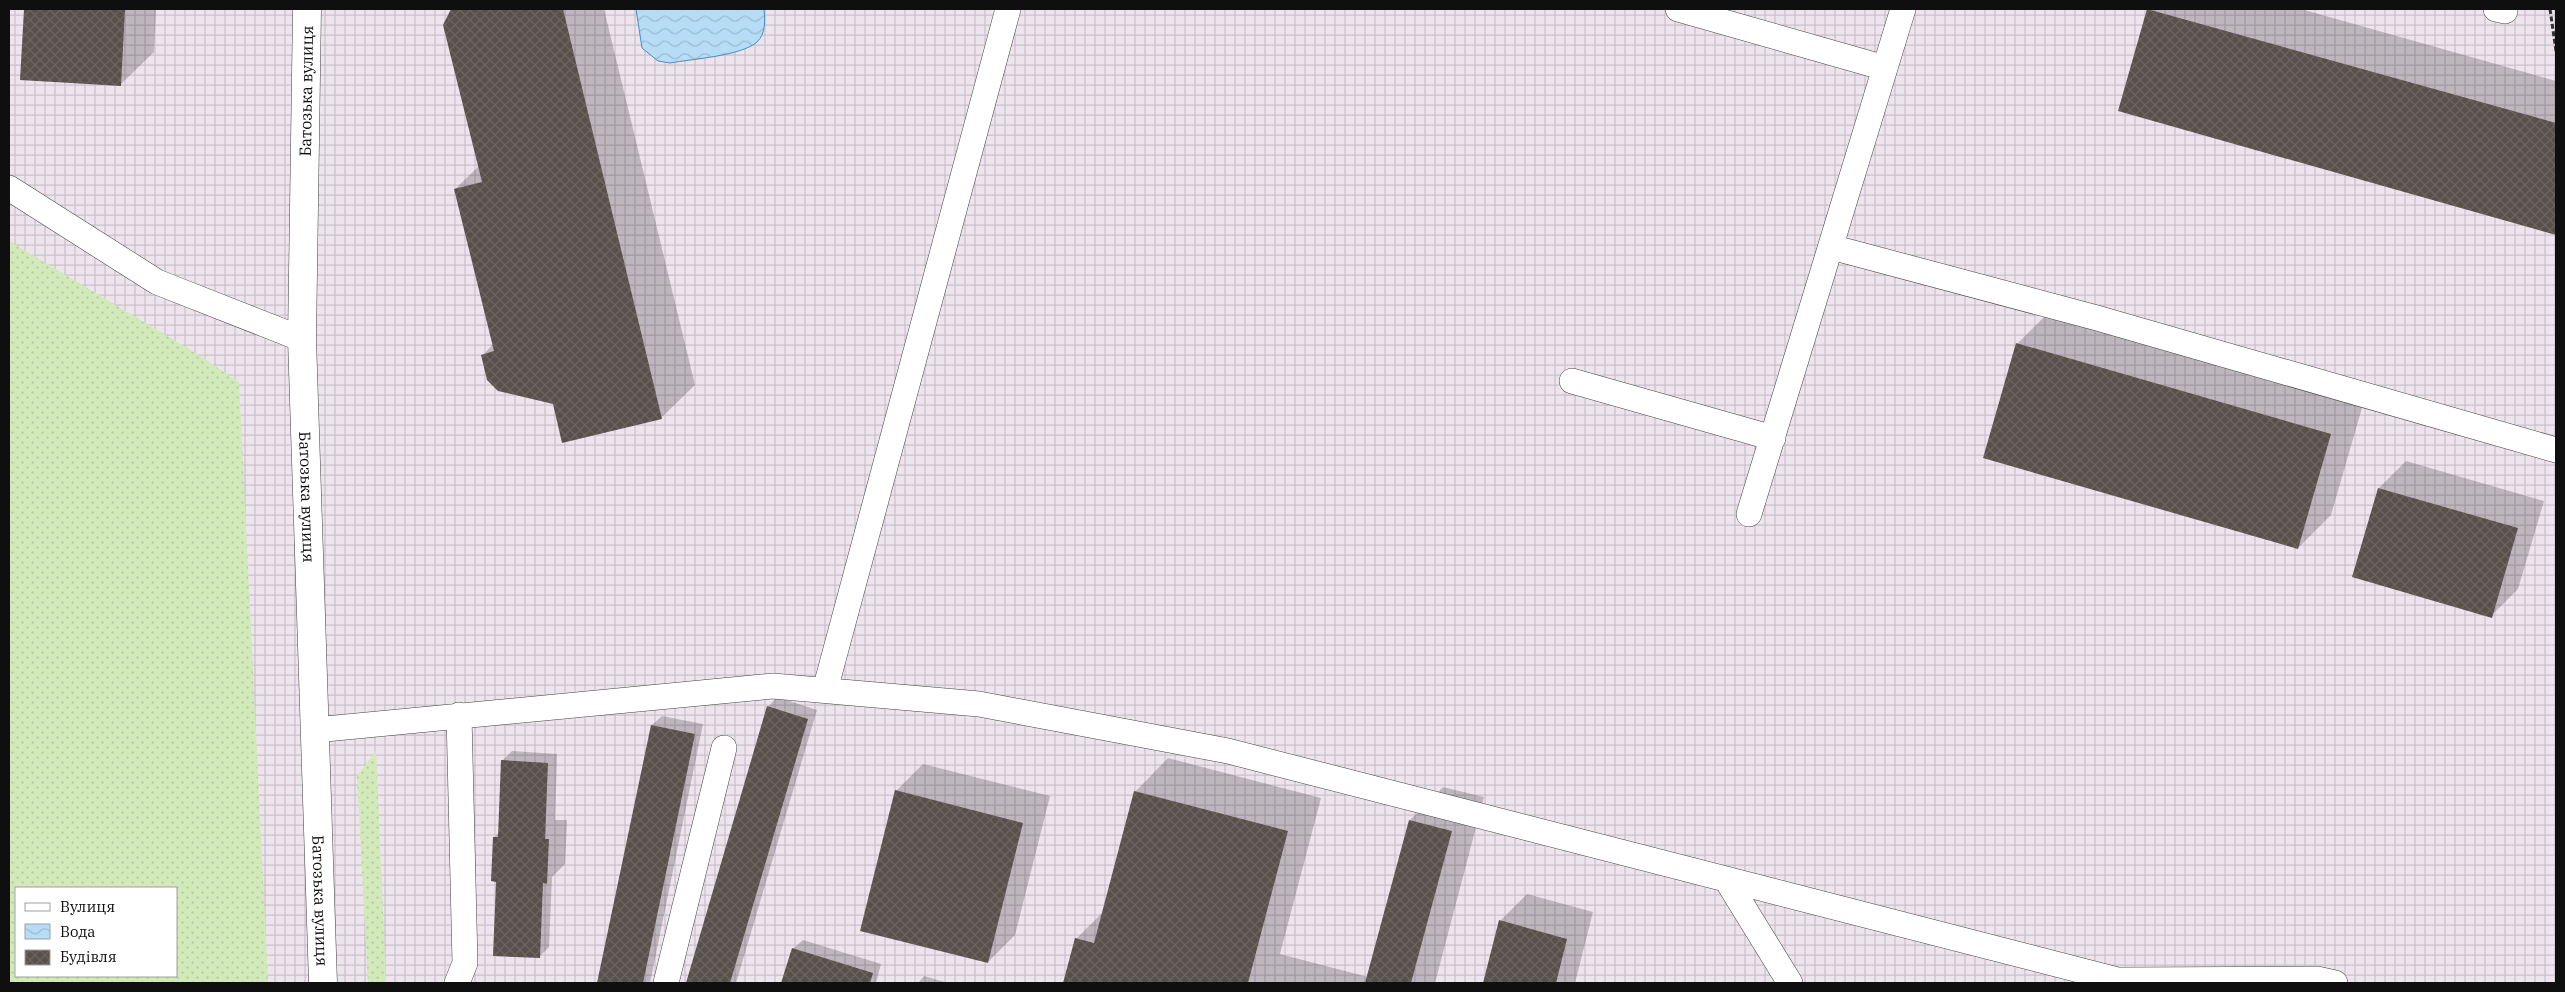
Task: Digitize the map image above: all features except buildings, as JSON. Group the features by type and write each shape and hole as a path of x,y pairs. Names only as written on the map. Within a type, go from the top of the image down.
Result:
{"street":[{"name":"Батозька вулиця","path":"307,9 302,339 323,983"}],"lane":[{"path":"825,690 1008,9"},
{"path":"1678,9 1885,68"},
{"path":"1749,514 1903,9"},
{"path":"9,188 157,282 302,339"},
{"path":"1831,247 2097,318 2556,450"},
{"path":"1572,381 1772,438"},
{"path":"315,730 773,686 980,704 1228,751 2118,980 2192,982 2318,979 2335,983"},
{"path":"457,983 465,963 459,715"},
{"path":"666,983 724,748"},
{"path":"1726,880 1790,983"}],"path":[{"path":"2550,9 2556,51"}],"shaded area":[{"path":"9,9 2556,9 2556,983 9,983"}],"green space":[{"path":"9,241 197,354 239,382 268,983 9,983"},
{"path":"376,751 386,983 368,983 357,776"}],"water":[{"path":"636,9 764,9 765,17 760,39 750,47 728,54 670,63 658,61 642,48"}]}
